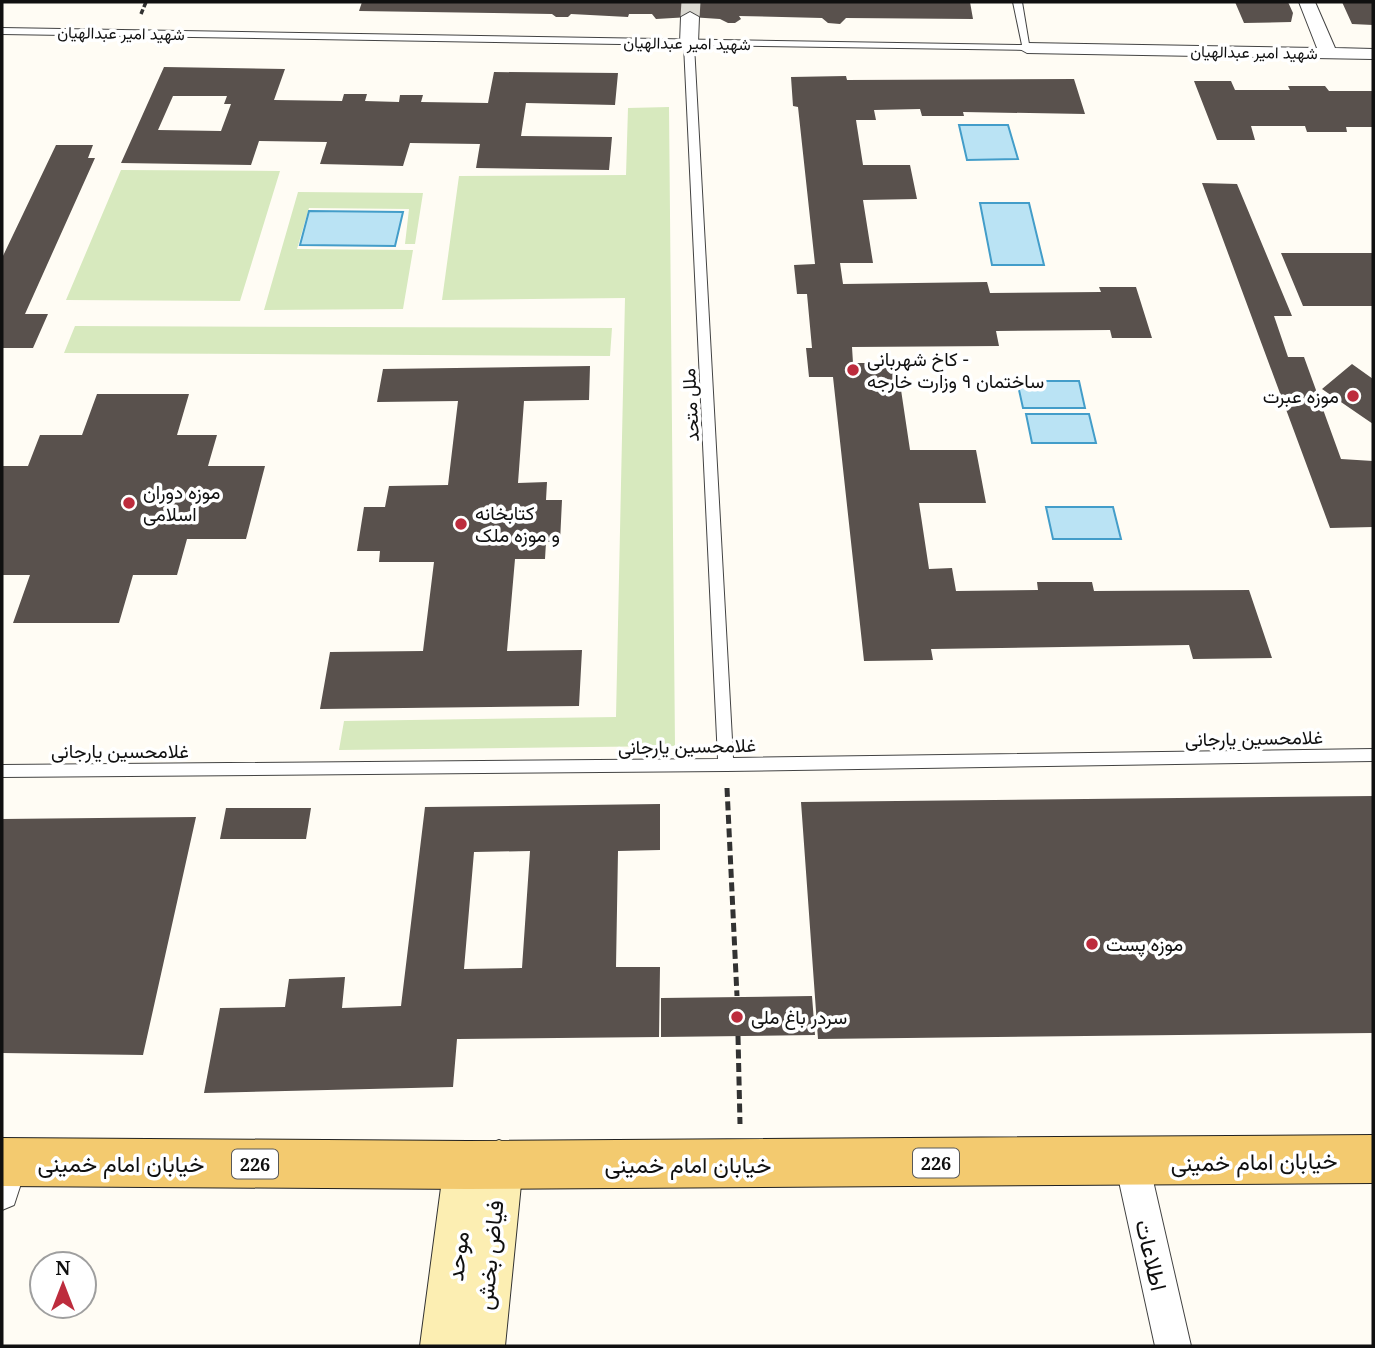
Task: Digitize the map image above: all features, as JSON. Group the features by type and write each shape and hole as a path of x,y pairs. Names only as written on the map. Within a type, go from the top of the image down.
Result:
{"main road":[{"name":"خیابان امام خمینی","path":"5,1172 483,1165 1132,1163 1373,1159"}],"street":[{"path":"1307,2 1328,53"},
{"path":"689,43 690,17"},
{"name":"شهید امیر عبدالهیان","path":"1027,48 1373,54"},
{"name":"اطلاعات","path":"1132,1163 1173,1346"},
{"name":"موحد","path":"446,1346 483,1165"},
{"name":"فیاض بخش","path":"479,1346 483,1165"}],"lane":[{"path":"1017,2 1027,48"},
{"name":"شهید امیر عبدالهیان","path":"2,32 1027,48"},
{"name":"ملل متحد","path":"689,43 726,765"},
{"name":"غلامحسین یارجانی","path":"2,771 726,765 1373,755"}],"path":[{"path":"726,765 737,996"},
{"path":"738,1036 740,1164"}],"green space":[{"path":"669,107 675,746 339,750 344,721 616,717 625,298 442,300 459,176 626,175 628,108"},
{"path":"121,170 280,171 240,301 66,300"},
{"path":"298,192 423,193 415,244 405,244 409,209 309,208 297,249 413,250 403,309 264,310"},
{"path":"75,326 612,328 610,356 64,353"}],"water":[{"path":"959,125 1008,125 1018,159 967,160"},
{"path":"980,203 1029,203 1044,265 992,265"},
{"path":"309,211 403,212 395,246 300,245"},
{"path":"1017,381 1079,381 1085,408 1023,408"},
{"path":"1026,414 1089,414 1096,443 1032,443"},
{"path":"1046,507 1113,507 1121,539 1053,539"}],"building":[{"path":"362,2 970,2 973,19 846,18 840,24 828,23 822,18 739,16 741,19 735,23 728,23 720,19 690,17 656,19 652,14 629,14 628,17 571,14 568,17 556,17 552,14 359,11"},
{"path":"1235,2 1288,2 1293,13 1291,22 1244,23"},
{"path":"1342,2 1373,2 1373,25 1352,24"},
{"path":"164,67 285,69 274,100 342,101 344,94 367,94 365,101 399,102 400,95 423,95 421,102 488,103 494,72 618,73 615,105 526,103 521,136 612,137 609,170 476,168 480,144 410,143 403,166 320,164 327,142 259,141 251,165 121,163","holes":["173,96 227,96 224,104 231,104 221,131 158,130"]},
{"name":"کاخ شهربانی - ساختمان ۹ وزارت خارجه","path":"846,76 847,80 1074,79 1085,114 963,112 964,116 922,116 920,109 874,110 876,120 856,120 863,165 910,165 917,199 863,200 873,263 840,263 843,284 987,282 990,293 1101,292 1099,287 1136,287 1152,338 1112,338 1110,330 996,331 999,346 852,347 853,363 897,363 910,450 976,450 986,503 919,503 929,569 952,568 956,591 1038,590 1037,582 1092,582 1094,591 1249,590 1272,658 1193,659 1189,645 931,649 933,660 864,661 833,377 809,377 806,348 812,348 807,294 797,294 794,265 815,264 798,107 793,106 791,77"},
{"path":"1194,81 1231,81 1235,90 1290,90 1288,86 1325,86 1329,91 1373,91 1373,127 1346,127 1347,132 1307,132 1305,126 1251,126 1255,140 1217,140"},
{"path":"56,145 93,145 88,158 95,158 25,314 48,314 33,348 2,348 2,258"},
{"path":"1202,183 1237,184 1292,316 1274,316 1288,357 1304,357 1341,459 1373,461 1373,527 1330,528"},
{"path":"1281,253 1373,253 1373,306 1303,306"},
{"name":"موزه عبرت","path":"1352,364 1373,379 1373,424 1322,389"},
{"name":"کتابخانه و موزه ملک","path":"590,366 589,400 524,401 518,483 547,482 546,500 562,500 560,542 546,542 545,559 515,559 507,651 582,650 579,706 320,709 330,652 423,651 434,562 379,562 380,551 357,551 364,507 385,507 389,486 448,485 458,401 377,402 383,369"},
{"name":"موزه دوران اسلامی","path":"97,394 189,394 177,435 217,435 208,466 265,466 246,539 187,539 177,575 133,575 119,623 13,623 30,575 2,575 2,466 28,466 40,435 82,435"},
{"name":"موزه پست","path":"1373,796 1373,1033 818,1039 801,802"},
{"path":"660,804 660,850 618,851 616,967 660,967 659,1037 457,1039 453,1087 204,1093 220,1008 285,1007 289,979 345,977 342,1008 401,1006 425,807","holes":["530,851 522,968 464,969 474,852"]},
{"path":"226,808 311,808 306,839 220,839"},
{"path":"196,817 143,1055 2,1053 2,819"},
{"name":"سردر باغ ملی","path":"812,996 815,1035 661,1037 661,998"}],"tunnel":[{"path":"690,17 691,2"}],"place":[{"name":"کاخ شهربانی - ساختمان ۹ وزارت خارجه","path":"853,370"},
{"name":"موزه عبرت","path":"1353,396"},
{"name":"موزه دوران اسلامی","path":"129,503"},
{"name":"کتابخانه و موزه ملک","path":"461,524"},
{"name":"موزه پست","path":"1092,944"},
{"name":"سردر باغ ملی","path":"737,1017"}]}
